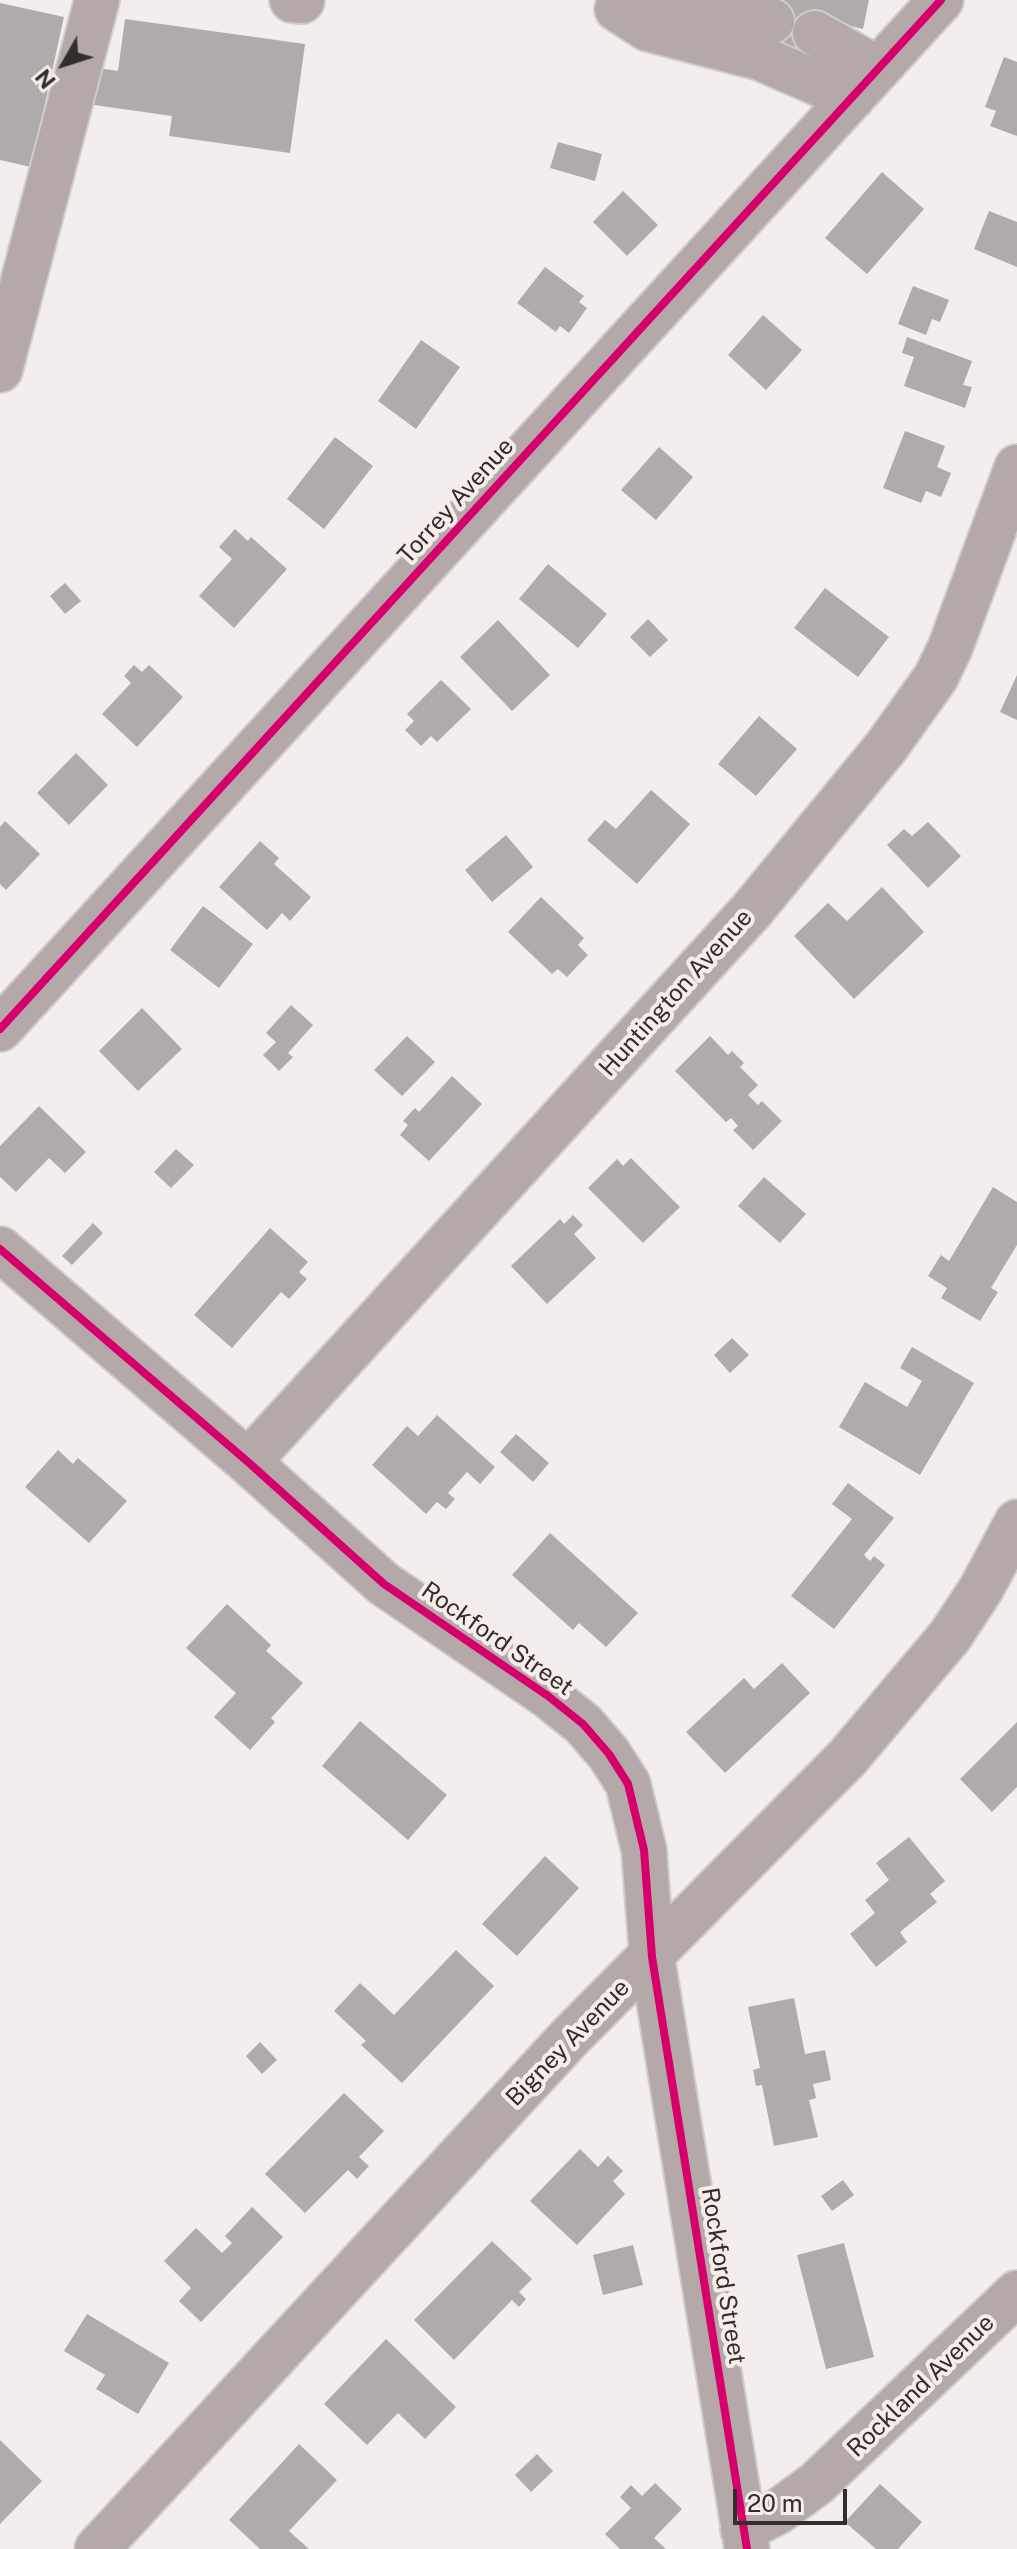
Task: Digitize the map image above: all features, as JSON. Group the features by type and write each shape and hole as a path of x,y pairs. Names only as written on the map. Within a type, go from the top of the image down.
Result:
{"street":[{"path":"0,370 97,0"},
{"name":"Torrey Avenue","path":"0,1029 941,0"},
{"path":"618,4 648,29 865,83"},
{"path":"618,4 667,5 712,16 772,21"},
{"path":"815,33 865,83"},
{"name":"Huntington Avenue","path":"248,1462 752,910 921,702 941,668 1017,467"},
{"name":"Rockford Street","path":"0,1249 248,1462 384,1584 548,1696 598,1740 628,1784 644,1850 652,1957 745,2539"},
{"name":"Bigney Avenue","path":"97,2549 570,2037 848,1757 905,1692 974,1601 1017,1522"},
{"name":"Rockland Avenue","path":"745,2539 817,2483 1017,2293"}],"building":[{"path":"746,0 869,0 863,29 816,18 808,55 774,48"},
{"path":"0,3 64,17 31,167 0,160"},
{"path":"125,19 305,44 290,153 169,136 172,116 87,104 92,67 118,71"},
{"path":"1004,57 1017,62 1017,136 990,126 996,111 985,107"},
{"path":"558,142 602,154 595,181 550,168"},
{"path":"882,172 924,209 867,274 825,238"},
{"path":"623,191 658,225 627,256 593,222"},
{"path":"989,211 1017,222 1017,267 974,249"},
{"path":"545,267 584,296 579,302 587,308 569,333 560,326 556,332 517,303"},
{"path":"913,286 949,300 940,322 932,319 926,335 898,324"},
{"path":"763,315 802,350 766,390 728,355"},
{"path":"907,337 972,361 963,385 972,387 965,408 904,386 914,357 902,353"},
{"path":"421,340 460,367 416,429 378,401"},
{"path":"905,431 945,446 937,467 951,473 941,497 926,491 921,503 883,488"},
{"path":"335,437 373,466 324,529 287,499"},
{"path":"659,447 693,477 656,520 621,490"},
{"path":"235,529 248,541 251,537 287,569 234,628 199,596 232,559 219,547"},
{"path":"548,564 607,614 578,648 519,599"},
{"path":"65,583 81,601 65,614 50,596"},
{"path":"825,588 889,637 858,677 794,628"},
{"path":"648,619 668,640 650,657 630,637"},
{"path":"498,620 550,675 512,711 460,657"},
{"path":"134,665 142,672 149,665 183,697 137,747 102,714 131,683 124,676"},
{"path":"1017,675 1017,720 1000,712"},
{"path":"441,680 471,709 437,742 431,736 421,746 405,730 414,721 407,714"},
{"path":"759,716 797,749 756,796 718,764"},
{"path":"76,753 108,785 69,825 37,793"},
{"path":"651,790 690,824 637,884 587,840 605,820 616,829"},
{"path":"5,821 40,854 6,890 0,884 0,827"},
{"path":"928,822 961,856 928,888 887,845 904,829 912,836"},
{"path":"506,835 533,867 492,902 465,870"},
{"path":"260,841 279,858 274,864 311,897 290,921 282,913 267,930 219,887"},
{"path":"882,887 924,932 854,999 794,936 828,903 847,921"},
{"path":"541,897 584,938 578,945 588,955 567,977 558,969 552,974 508,932"},
{"path":"203,906 253,944 219,988 170,950"},
{"path":"291,1005 313,1025 288,1053 293,1057 279,1071 263,1055 276,1042 266,1033"},
{"path":"142,1008 182,1049 138,1091 99,1051"},
{"path":"407,1036 435,1062 402,1096 374,1070"},
{"path":"710,1036 728,1055 732,1051 744,1063 740,1067 758,1085 748,1095 758,1105 762,1101 782,1121 753,1150 733,1130 738,1126 731,1118 726,1122 675,1071"},
{"path":"452,1076 482,1104 429,1161 400,1135 408,1125 403,1121 415,1108 419,1112"},
{"path":"39,1106 86,1152 65,1173 49,1158 16,1192 0,1177 0,1146"},
{"path":"176,1149 194,1165 171,1188 154,1172"},
{"path":"631,1158 680,1207 643,1243 588,1188 617,1159 623,1166"},
{"path":"764,1177 806,1214 780,1243 738,1206"},
{"path":"993,1187 1017,1202 1017,1245 991,1288 998,1292 980,1321 941,1298 947,1288 928,1276 941,1255 949,1261"},
{"path":"573,1215 583,1225 574,1234 596,1258 547,1304 511,1266 560,1219 564,1224"},
{"path":"93,1223 103,1233 72,1265 62,1256"},
{"path":"270,1228 308,1262 299,1272 307,1279 289,1299 281,1292 232,1348 194,1315"},
{"path":"732,1338 749,1355 730,1373 714,1355"},
{"path":"912,1347 974,1383 920,1475 839,1427 865,1382 907,1407 922,1381 900,1368"},
{"path":"437,1415 495,1467 480,1484 467,1472 448,1493 455,1499 446,1509 437,1502 426,1514 372,1465 407,1426 418,1436"},
{"path":"516,1434 549,1463 533,1482 500,1452"},
{"path":"58,1450 73,1464 78,1458 127,1501 89,1543 25,1487"},
{"path":"848,1483 894,1518 864,1555 870,1561 874,1556 885,1565 834,1629 791,1596 852,1519 832,1504"},
{"path":"550,1533 638,1613 606,1647 579,1623 573,1630 512,1575"},
{"path":"227,1604 271,1645 266,1651 303,1683 271,1718 275,1722 250,1750 214,1717 236,1693 186,1648"},
{"path":"782,1663 810,1693 725,1773 686,1732 744,1678 754,1689"},
{"path":"360,1721 447,1795 408,1840 322,1766"},
{"path":"1017,1722 1017,1787 992,1812 960,1779"},
{"path":"909,1837 945,1881 930,1894 937,1902 900,1932 907,1942 876,1967 850,1934 875,1913 865,1900 889,1880 876,1863"},
{"path":"545,1856 579,1888 517,1956 482,1924"},
{"path":"456,1950 494,1986 402,2083 361,2045 366,2041 334,2011 360,1983 394,2015"},
{"path":"794,1998 805,2054 825,2050 831,2080 813,2084 816,2098 809,2100 818,2137 774,2146 762,2085 756,2086 753,2070 760,2068 748,2007"},
{"path":"260,2042 277,2060 262,2074 246,2056"},
{"path":"344,2093 384,2131 359,2157 369,2166 357,2179 348,2170 305,2213 265,2174"},
{"path":"580,2149 598,2167 608,2156 623,2171 613,2181 625,2194 577,2245 530,2201"},
{"path":"843,2180 854,2195 832,2211 821,2196"},
{"path":"252,2207 283,2237 201,2322 179,2301 191,2288 164,2261 196,2228 222,2253 232,2243 225,2236"},
{"path":"492,2241 532,2279 519,2292 526,2299 519,2307 512,2300 454,2360 414,2320"},
{"path":"844,2243 874,2357 826,2369 797,2255"},
{"path":"633,2245 643,2285 603,2295 593,2255"},
{"path":"87,2314 169,2363 138,2414 96,2389 105,2375 64,2351"},
{"path":"386,2339 456,2407 425,2439 398,2413 367,2445 324,2404"},
{"path":"0,2440 42,2481 0,2524"},
{"path":"299,2444 337,2480 289,2531 309,2549 260,2549 229,2520"},
{"path":"537,2454 553,2471 531,2492 515,2475"},
{"path":"655,2483 682,2509 654,2538 666,2549 620,2549 605,2534 631,2508 620,2497 631,2485 642,2496"},
{"path":"880,2484 922,2522 898,2549 876,2549 845,2522"}],"cycle path":[{"path":"0,1029 941,0"},
{"path":"0,1249 248,1462 384,1584 548,1696 583,1724 609,1754 628,1784 644,1850 652,1957 747,2549"}]}
